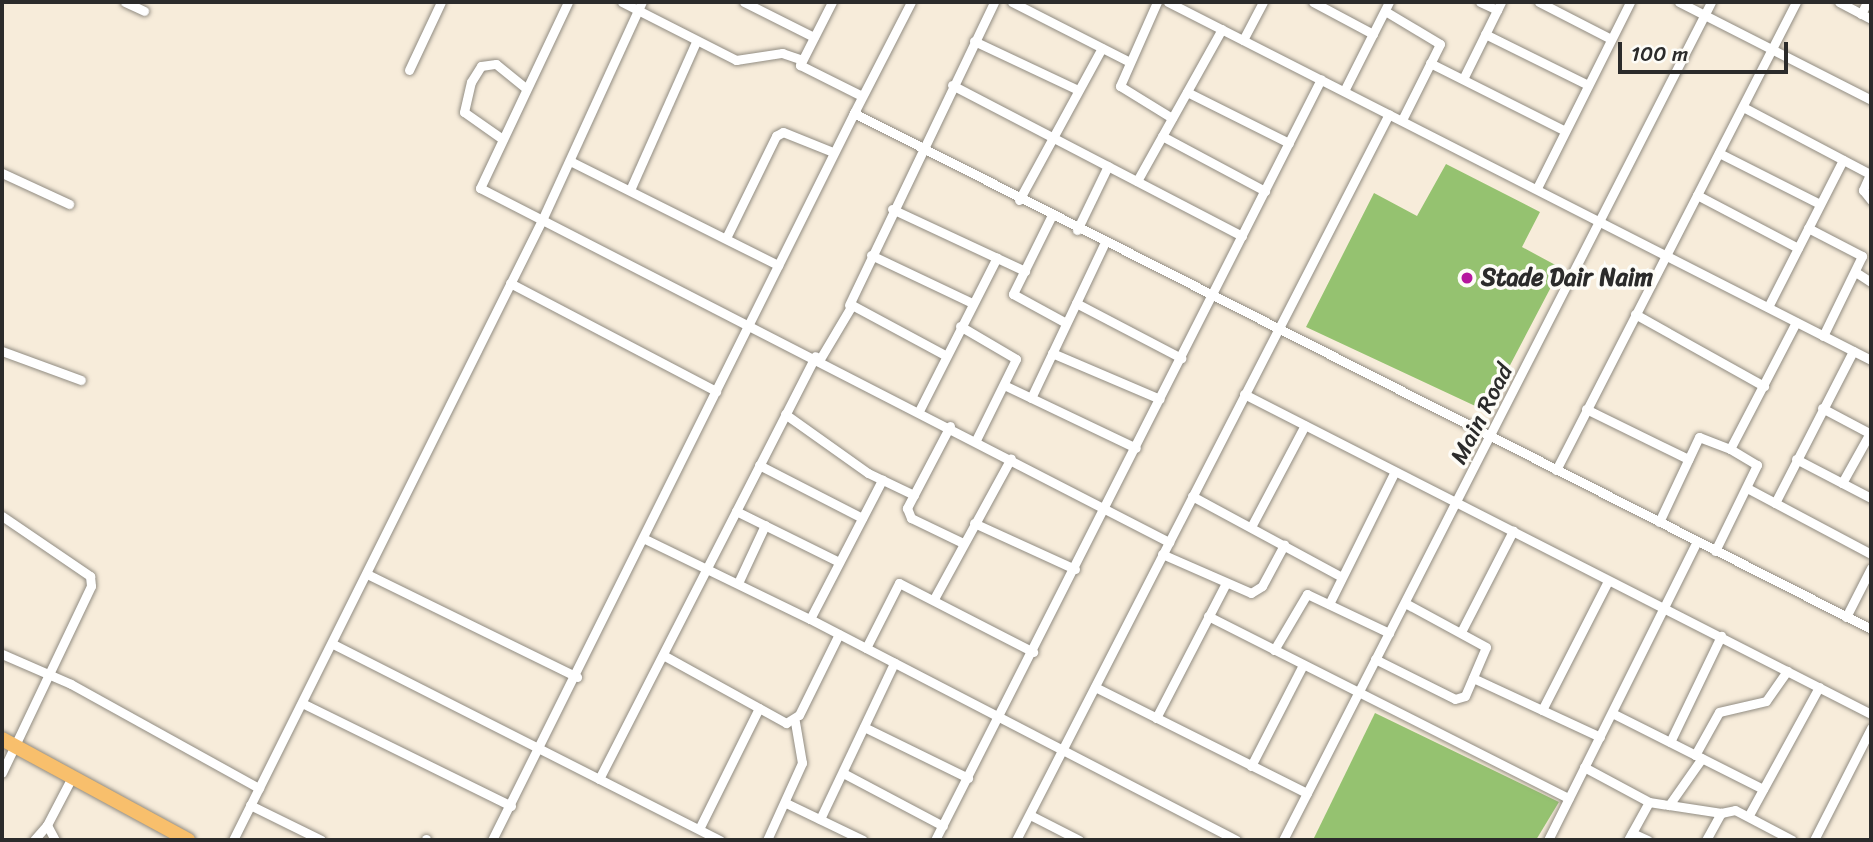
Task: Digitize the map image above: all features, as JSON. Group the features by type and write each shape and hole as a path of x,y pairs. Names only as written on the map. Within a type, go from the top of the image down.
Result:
{"main road":[{"path":"2,739 71,779 188,840"}],"street":[{"path":"125,2 144,11"},
{"path":"409,69 441,2"},
{"path":"568,2 501,138 480,188 920,409 1169,542"},
{"path":"622,2 640,6 695,44 736,60 782,53 802,60"},
{"path":"744,2 814,37"},
{"path":"832,2 802,60 802,69 862,96"},
{"path":"492,840 542,750 778,265 911,2"},
{"path":"599,779 785,414 849,305 921,145 994,2"},
{"path":"1012,2 1128,61"},
{"path":"1157,2 1128,61 1120,86 1172,118"},
{"path":"1243,40 1263,2"},
{"path":"1312,2 1373,34"},
{"path":"1463,79 1499,6 1480,2"},
{"path":"1539,2 1611,39"},
{"path":"1537,188 1630,2"},
{"path":"1679,2 1871,100"},
{"name":"Main Road","path":"1283,840 1357,693 1493,438 1599,220 1712,2"},
{"path":"1556,471 1796,2"},
{"path":"1839,2 1871,19"},
{"path":"1861,14 1867,2"},
{"path":"1172,3 1871,360"},
{"path":"233,840 542,220 640,6"},
{"path":"1344,91 1387,6 1440,41 1402,120"},
{"path":"1137,181 1222,29"},
{"path":"1485,34 1588,85"},
{"path":"974,41 1078,90"},
{"path":"630,190 695,44"},
{"path":"1019,200 1051,136 1102,48"},
{"path":"1430,63 1565,131"},
{"path":"501,138 464,112 471,82 481,66 496,64 526,88"},
{"path":"935,840 1033,652 1321,79"},
{"path":"952,85 1242,236"},
{"path":"1187,92 1289,143"},
{"path":"1742,107 1871,173 1863,190 1871,200"},
{"path":"854,113 921,145 1104,244 1871,629"},
{"path":"1016,840 1390,114"},
{"path":"726,238 776,136 783,132 834,152"},
{"path":"1162,135 1265,191"},
{"path":"1719,153 1820,204"},
{"path":"1768,307 1843,160"},
{"path":"570,161 778,265"},
{"path":"1077,230 1108,166"},
{"path":"2,173 69,204"},
{"path":"1697,195 1798,248"},
{"path":"892,209 1024,271"},
{"path":"1051,217 1024,271 1015,298 1066,323"},
{"path":"1808,228 1858,251 1862,262 1823,336"},
{"path":"1031,398 1104,244"},
{"path":"871,256 972,303"},
{"path":"920,409 945,355 997,257"},
{"path":"1857,273 1871,282"},
{"path":"510,283 716,391"},
{"path":"1076,303 1181,358"},
{"path":"849,305 945,355"},
{"path":"1635,314 1763,386"},
{"path":"1730,449 1796,322"},
{"path":"960,326 1014,353 1004,385 976,440"},
{"path":"2,351 81,380"},
{"path":"1775,503 1853,351"},
{"path":"1052,353 1160,399"},
{"path":"1004,385 1136,448"},
{"path":"1244,394 1871,714"},
{"path":"1822,408 1871,433 1842,483"},
{"path":"1587,409 1688,459"},
{"path":"785,414 882,480 914,495"},
{"path":"1251,527 1305,425"},
{"path":"950,426 907,508 911,518 963,543"},
{"path":"1659,522 1701,436 1756,460 1747,488 1715,551"},
{"path":"934,597 1011,458"},
{"path":"1796,459 1871,498"},
{"path":"759,465 862,518"},
{"path":"1329,604 1395,471"},
{"path":"810,619 882,480"},
{"path":"1747,488 1871,554"},
{"path":"1192,496 1342,577"},
{"path":"736,511 839,562"},
{"path":"2,516 90,576 88,600 2,773"},
{"path":"974,523 1075,569"},
{"path":"738,583 765,525"},
{"path":"1461,632 1513,531"},
{"path":"645,539 810,619 1236,840"},
{"path":"1548,840 1697,541"},
{"path":"1162,554 1225,585 1258,590 1284,545"},
{"path":"1846,617 1871,568"},
{"path":"367,574 578,677"},
{"path":"1542,710 1608,581"},
{"path":"866,648 899,583 934,597 1033,652"},
{"path":"1156,718 1225,585"},
{"path":"1274,650 1302,595 1329,604 1389,633"},
{"path":"1375,659 1455,699 1465,696 1486,647 1405,603"},
{"path":"1208,616 1569,797"},
{"path":"767,840 802,764 795,722 839,634"},
{"path":"1670,742 1721,636"},
{"path":"333,643 720,840"},
{"path":"2,654 49,674 259,788"},
{"path":"663,656 759,708 795,722"},
{"path":"820,819 894,663"},
{"path":"1251,766 1303,665"},
{"path":"1669,805 1698,757 1719,712 1766,701 1787,671"},
{"path":"1473,678 1600,737"},
{"path":"1094,687 1307,793"},
{"path":"1749,815 1819,687"},
{"path":"302,703 511,806"},
{"path":"699,829 759,708"},
{"path":"1612,713 1763,789"},
{"path":"864,727 968,778"},
{"path":"1814,840 1871,728"},
{"path":"1584,767 1649,802 1749,815 1791,840"},
{"path":"843,773 943,826"},
{"path":"34,840 47,825 71,779"},
{"path":"1648,840 1630,836 1649,802"},
{"path":"786,803 863,840"},
{"path":"250,805 321,840"},
{"path":"1706,840 1721,813"},
{"path":"1030,816 1079,840"},
{"path":"47,825 55,840"}],"green space":[{"path":"1446,164 1540,212 1522,247 1561,268 1486,411 1306,327 1374,193 1417,216"},
{"path":"1375,713 1559,802 1536,840 1313,840"}],"place":[{"name":"Stade Dair Naim","path":"1467,278"}]}
